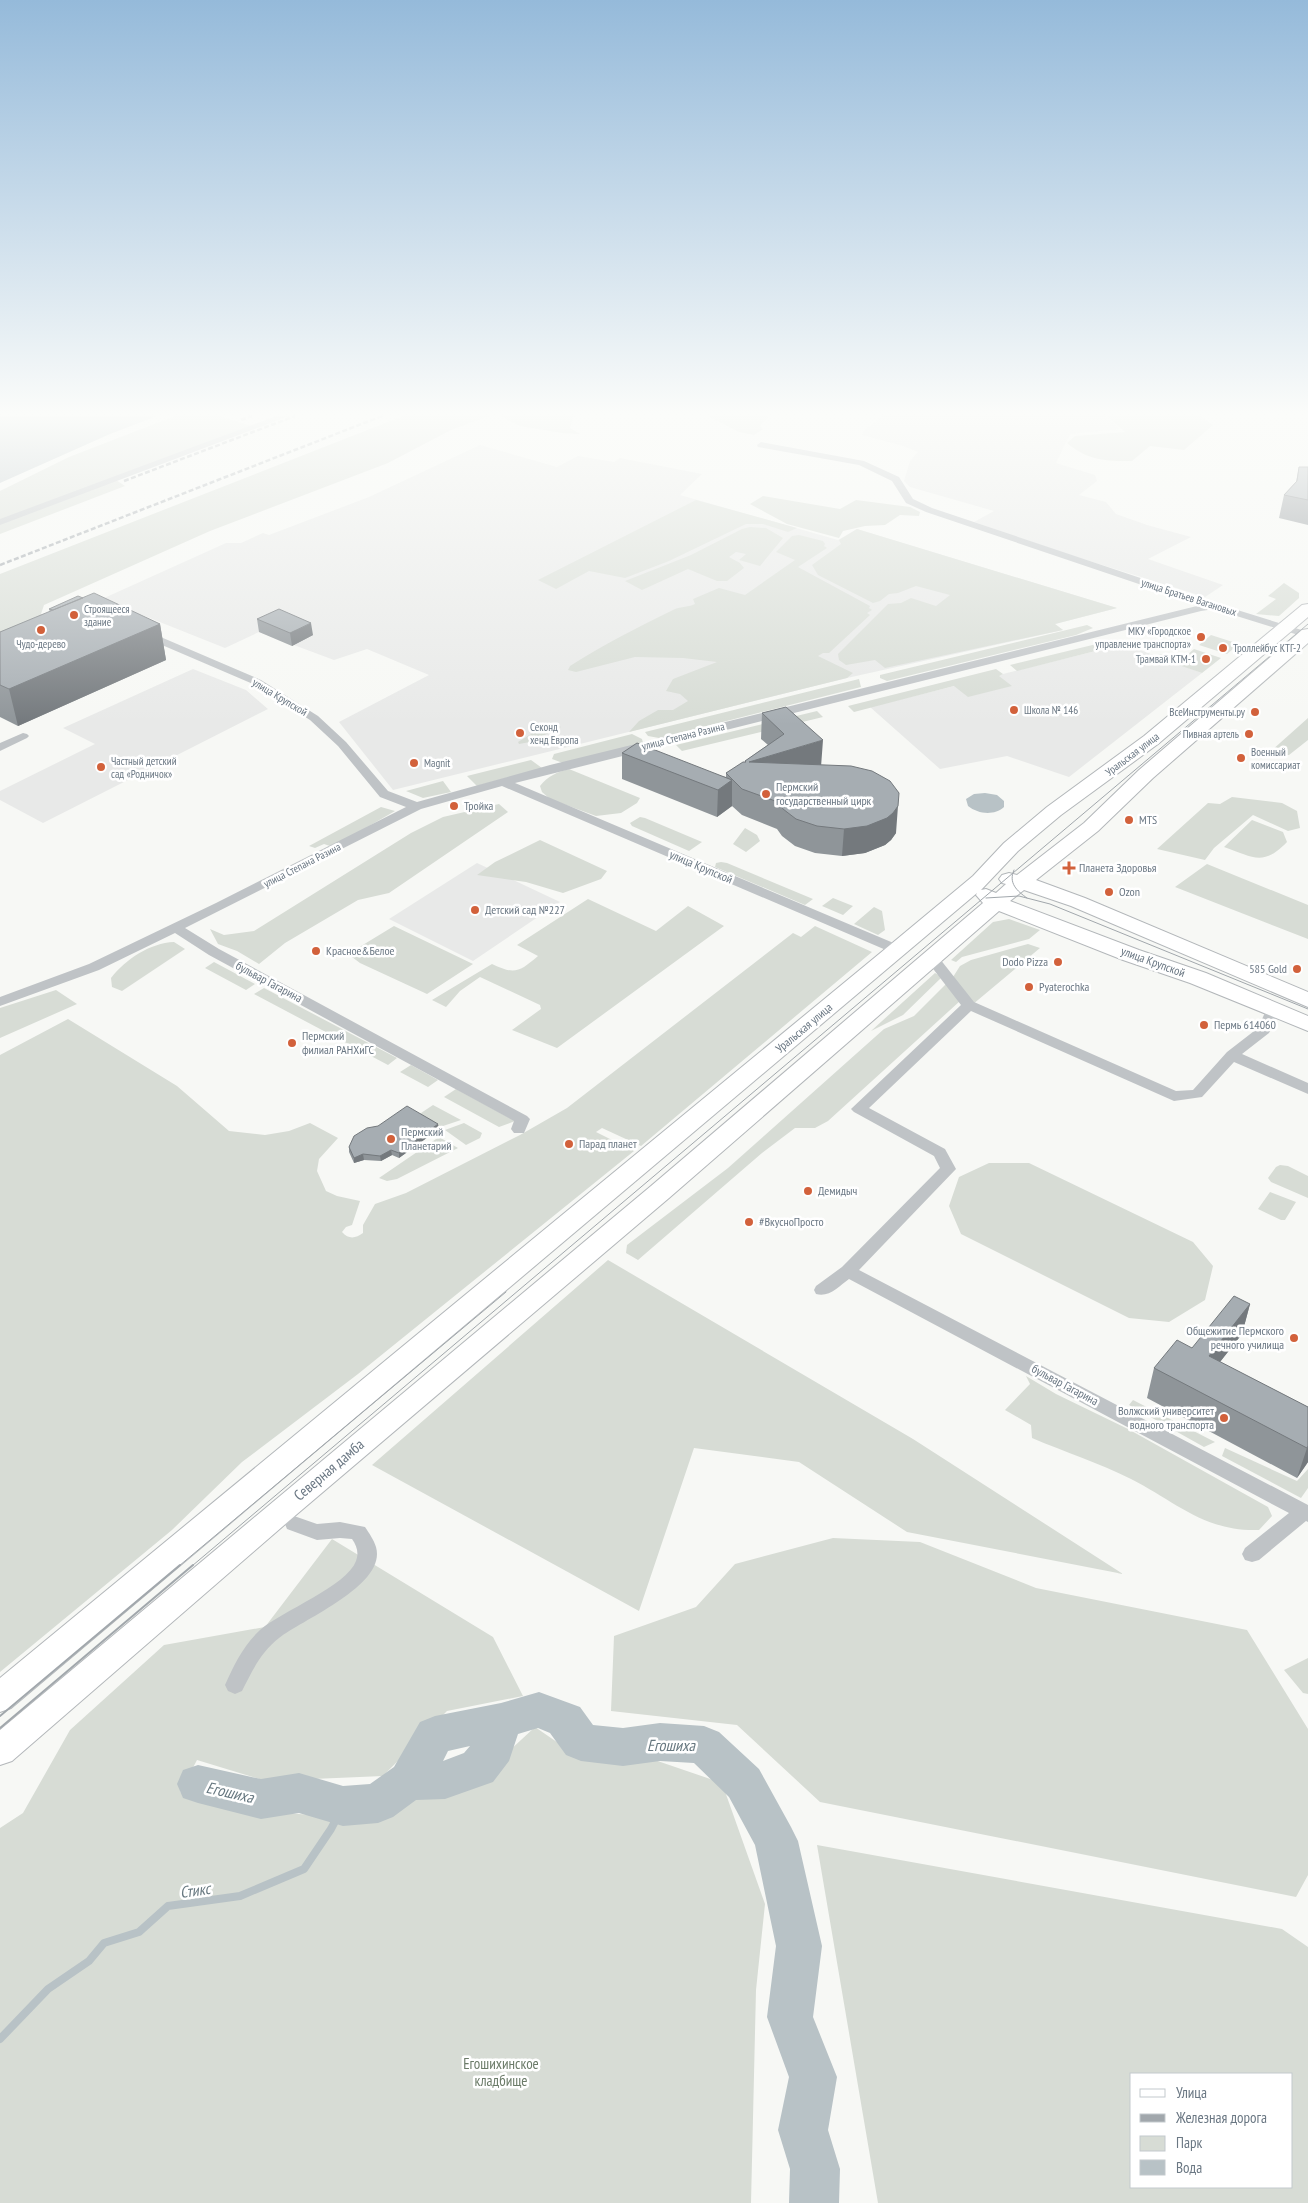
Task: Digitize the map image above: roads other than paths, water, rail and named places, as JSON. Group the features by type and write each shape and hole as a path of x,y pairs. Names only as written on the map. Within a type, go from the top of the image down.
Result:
{"main road":[{"name":"Уральская улица","path":"0,1698 898,950 980,880 1011,847 1054,811 1151,740 1300,618"},
{"name":"Уральская улица","path":"660,1192 996,902 1050,862 1146,774 1308,634"},
{"path":"996,902 980,889 980,880 1003,878 1021,882"},
{"name":"улица Крупской","path":"1021,882 1105,913 1308,1000"},
{"name":"улица Крупской","path":"996,902 1130,955 1198,978 1308,1024"},
{"name":"Северная дамба","path":"0,1750 660,1192"}],"street":[{"name":"улица Братьев Вагановых","path":"954,519 1214,606 1300,618"},
{"name":"улица Степана Разина","path":"175,928 417,806 505,784 554,768 1214,606"},
{"name":"Уральская улица","path":"1300,618 1308,634"},
{"name":"улица Крупской","path":"132,628 257,682 314,718 342,744 384,794 417,806"},
{"path":"0,747 23,736"},
{"name":"улица Крупской","path":"505,784 898,950"},
{"path":"0,1002 94,967 175,928"},
{"name":"бульвар Гагарина","path":"175,928 214,952 522,1119 519,1129"},
{"path":"931,957 969,1005 1174,1096 1197,1094 1232,1055 1264,1030 1273,1010"},
{"path":"822,1290 848,1271 948,1169 940,1153 859,1109 969,1005"},
{"path":"1232,1055 1308,1089"},
{"name":"бульвар Гагарина","path":"848,1271 1306,1513"},
{"path":"1252,1554 1306,1513"},
{"path":"235,1685 248,1655 272,1631 339,1591 363,1570 367,1549 358,1532 340,1530 317,1532 294,1524"}],"water":[{"path":"974,794 997,795 1004,801 1004,807 996,812 986,813 976,811 968,806 966,799"}],"waterway":[{"name":"Егошиха","path":"501,1721 539,1710 565,1720 581,1742 623,1747 660,1742 704,1745 744,1783 776,1841 799,1946 790,2017 813,2077 803,2130 815,2169 814,2203"},
{"name":"Егошиха","path":"409,1781 435,1735 501,1721"},
{"path":"409,1781 445,1780 478,1768 494,1748 501,1721"},
{"name":"Егошиха","path":"198,1784 261,1799 299,1793 343,1806 378,1803 409,1781"},
{"name":"Стикс","path":"0,2039 48,1989 89,1961 104,1943 139,1932 168,1906 240,1896 304,1869 331,1829 343,1806"}],"tram line":[{"path":"1013,873 1308,624"},
{"path":"192,1566 1013,873"},
{"path":"1013,873 1014,886 1027,898"},
{"path":"986,898 1019,896 1050,904 1308,1009"},
{"path":"179,1566 506,1292"},
{"path":"0,1716 180,1565"},
{"path":"0,1728 193,1565"}],"railway":[{"path":"0,565 118,519"}],"place":[{"name":"Строящееся здание","path":"74,615"},
{"name":"Чудо-дерево","path":"41,630"},
{"name":"МКУ «Городское управление транспорта»","path":"1201,637"},
{"name":"Троллейбус КТГ-2","path":"1223,648"},
{"name":"Трамвай КТМ-1","path":"1206,659"},
{"name":"Школа № 146","path":"1014,710"},
{"name":"ВсеИнструменты.ру","path":"1255,712"},
{"name":"Секонд хенд Европа","path":"520,733"},
{"name":"Пивная артель","path":"1249,734"},
{"name":"Военный комиссариат","path":"1241,758"},
{"name":"Magnit","path":"414,763"},
{"name":"Частный детский сад «Родничок»","path":"101,767"},
{"name":"Пермский государственный цирк","path":"766,794"},
{"name":"Тройка","path":"454,806"},
{"name":"MTS","path":"1129,820"},
{"name":"Планета Здоровья","path":"1069,868"},
{"name":"Ozon","path":"1109,892"},
{"name":"Детский сад №227","path":"475,910"},
{"name":"Красное&Белое","path":"316,951"},
{"name":"Dodo Pizza","path":"1058,962"},
{"name":"585 Gold","path":"1297,969"},
{"name":"Pyaterochka","path":"1029,987"},
{"name":"Пермь 614060","path":"1204,1025"},
{"name":"Пермский филиал РАНХиГС","path":"292,1043"},
{"name":"Пермский Планетарий","path":"391,1139"},
{"name":"Парад планет","path":"569,1144"},
{"name":"Демидыч","path":"808,1191"},
{"name":"#ВкусноПросто","path":"749,1222"},
{"name":"Общежитие Пермского речного училища","path":"1294,1338"},
{"name":"Волжский университет водного транспорта","path":"1224,1418"}],"park label":[{"name":"Егошихинское кладбище","path":"501,2072"}]}
